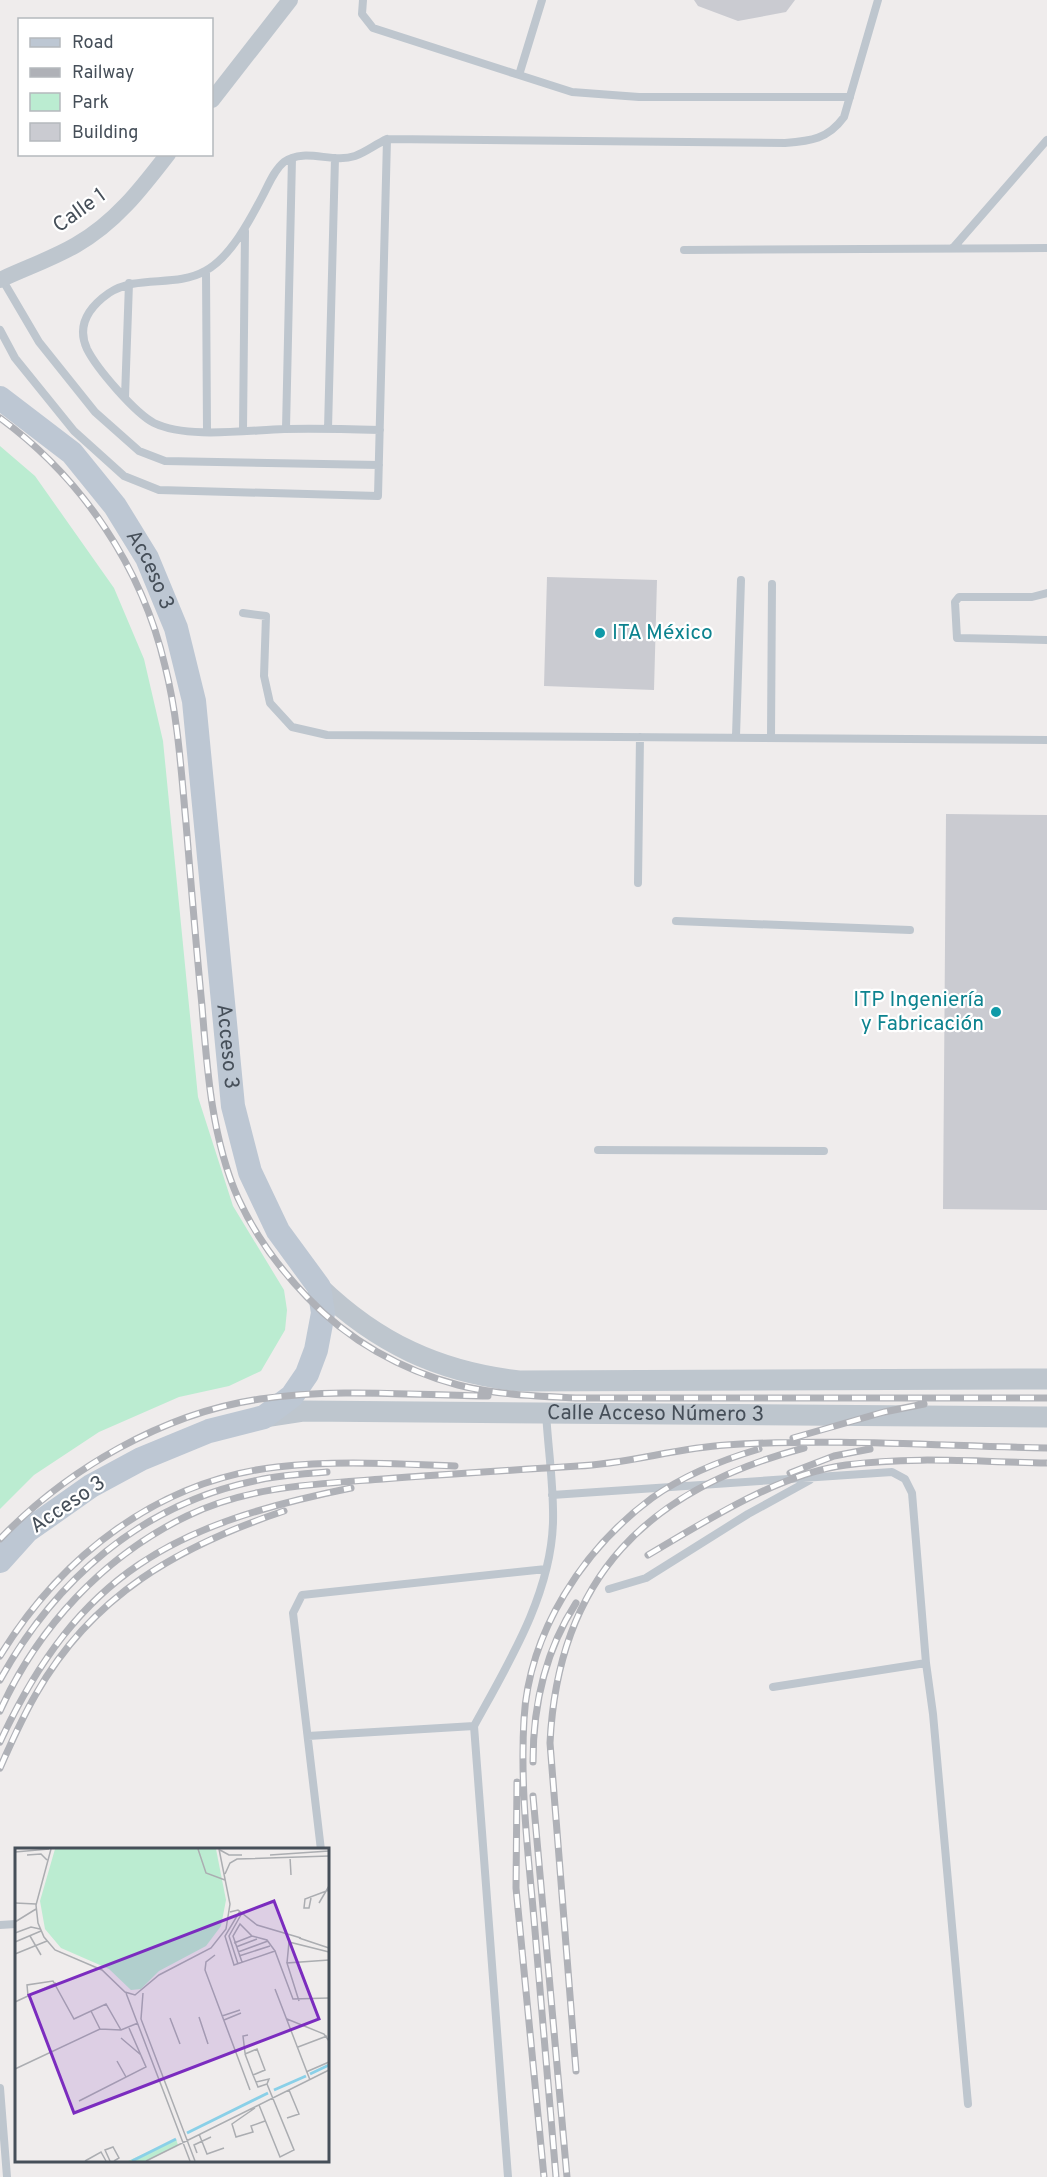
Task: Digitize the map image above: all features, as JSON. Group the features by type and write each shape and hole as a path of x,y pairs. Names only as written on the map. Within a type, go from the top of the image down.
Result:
{"main road":[{"name":"Acceso 3","path":"0,399 72,453 115,506 147,558 176,628 194,701 233,1106 250,1172 278,1231 319,1287 323,1313 321,1331 306,1374 292,1396 264,1417 209,1431 141,1459 91,1486 27,1532 0,1561"}],"street":[{"path":"213,98 290,0"},
{"name":"Calle 1","path":"1,279 76,246 104,226 134,198 166,156"},
{"name":"Calle Acceso Número 3","path":"319,1287 347,1314 380,1337 424,1359 485,1377 519,1381 1047,1379"},
{"name":"Calle Acceso Número 3","path":"264,1417 303,1411 1047,1417"}],"lane":[{"path":"363,0 362,14 373,28 572,92 639,98 850,97"},
{"path":"519,75 542,0"},
{"path":"380,430 174,429 153,422 100,371 86,347 82,328 90,309 110,293 129,283 175,280 206,271 245,231 271,181 283,163 292,158 304,155 335,158 354,156 387,139 795,142 816,140 834,130 844,117 878,0"},
{"path":"0,330 15,358 74,431 124,476 159,490 378,496 387,139"},
{"path":"953,248 1047,140"},
{"path":"286,429 292,158"},
{"path":"328,429 335,158"},
{"path":"243,431 245,231"},
{"path":"684,250 1047,248"},
{"path":"206,271 207,430"},
{"path":"1,279 39,342 95,412 139,451 165,461 379,465"},
{"path":"125,397 129,283"},
{"path":"736,736 741,580"},
{"path":"771,737 772,584"},
{"path":"1047,593 1032,597 959,597 955,602 957,638 1047,640"},
{"path":"243,613 266,616 264,676 270,703 292,727 327,735 736,736 1047,740"},
{"path":"638,883 640,737"},
{"path":"676,921 910,930"},
{"path":"598,1150 824,1151"},
{"path":"508,2177 474,1726 506,1668 534,1605 546,1569 553,1523 546,1412"},
{"path":"552,1495 892,1472 905,1479 912,1493 968,2104"},
{"path":"609,1589 646,1578 748,1514 813,1478"},
{"path":"321,1848 293,1613 302,1595 546,1569"},
{"path":"773,1687 926,1663"},
{"path":"308,1736 474,1726"},
{"path":"0,1925 15,1924"},
{"path":"0,2088 7,2177"}],"green space":[{"path":"0,446 35,476 114,588 144,659 163,741 198,1097 233,1206 284,1290 287,1310 285,1330 261,1371 229,1386 179,1397 99,1432 34,1475 0,1509"}],"building":[{"path":"694,0 795,0 786,12 738,21 698,6"},
{"name":"ITA México","path":"547,577 657,580 654,690 544,686"},
{"name":"ITP Ingeniería y Fabricación","path":"946,814 1047,815 1047,1210 943,1209"}],"railway":[{"path":"0,418 57,468 105,527 141,594 155,629 169,685 178,744 212,1104 229,1175 252,1225 287,1274 323,1313 358,1340 396,1362 437,1379 488,1391 578,1398"},
{"path":"0,1539 26,1513 55,1490 119,1448 153,1431 224,1406 260,1399 317,1394 488,1396"},
{"path":"572,1398 1047,1398"},
{"path":"793,1438 884,1412 924,1404"},
{"path":"0,1711 16,1680 54,1623 101,1573 157,1532 187,1516 234,1498 283,1488 333,1483 596,1465 726,1445 846,1442 1047,1448"},
{"path":"576,2071 550,1743 557,1684 571,1633 593,1588 622,1549 657,1516 700,1488 749,1466 804,1448"},
{"path":"556,2177 524,1794 524,1719 528,1687 536,1655 564,1595 582,1567 627,1519 652,1498 690,1475 759,1449"},
{"path":"790,1473 834,1456 870,1449"},
{"path":"648,1555 769,1488 820,1470 871,1462 896,1461 1047,1463"},
{"path":"0,1656 52,1586 83,1556 117,1529 154,1506 193,1488 234,1475 299,1465 366,1463 455,1466"},
{"path":"0,1680 22,1644 47,1610 75,1579 105,1552 138,1528 174,1508 213,1492 272,1477 327,1472"},
{"path":"0,1742 31,1684 63,1636 99,1596 139,1565 183,1539 233,1519 288,1502 351,1488"},
{"path":"0,1768 31,1703 58,1659 111,1602 142,1578 174,1558 209,1540 284,1511"},
{"path":"533,1762 535,1720 543,1679 556,1640 576,1603"},
{"path":"517,1782 516,1888 544,2177"},
{"path":"533,1796 567,2177"}],"place":[{"name":"ITA México","path":"600,633"},
{"name":"ITP Ingeniería y Fabricación","path":"996,1012"}]}
